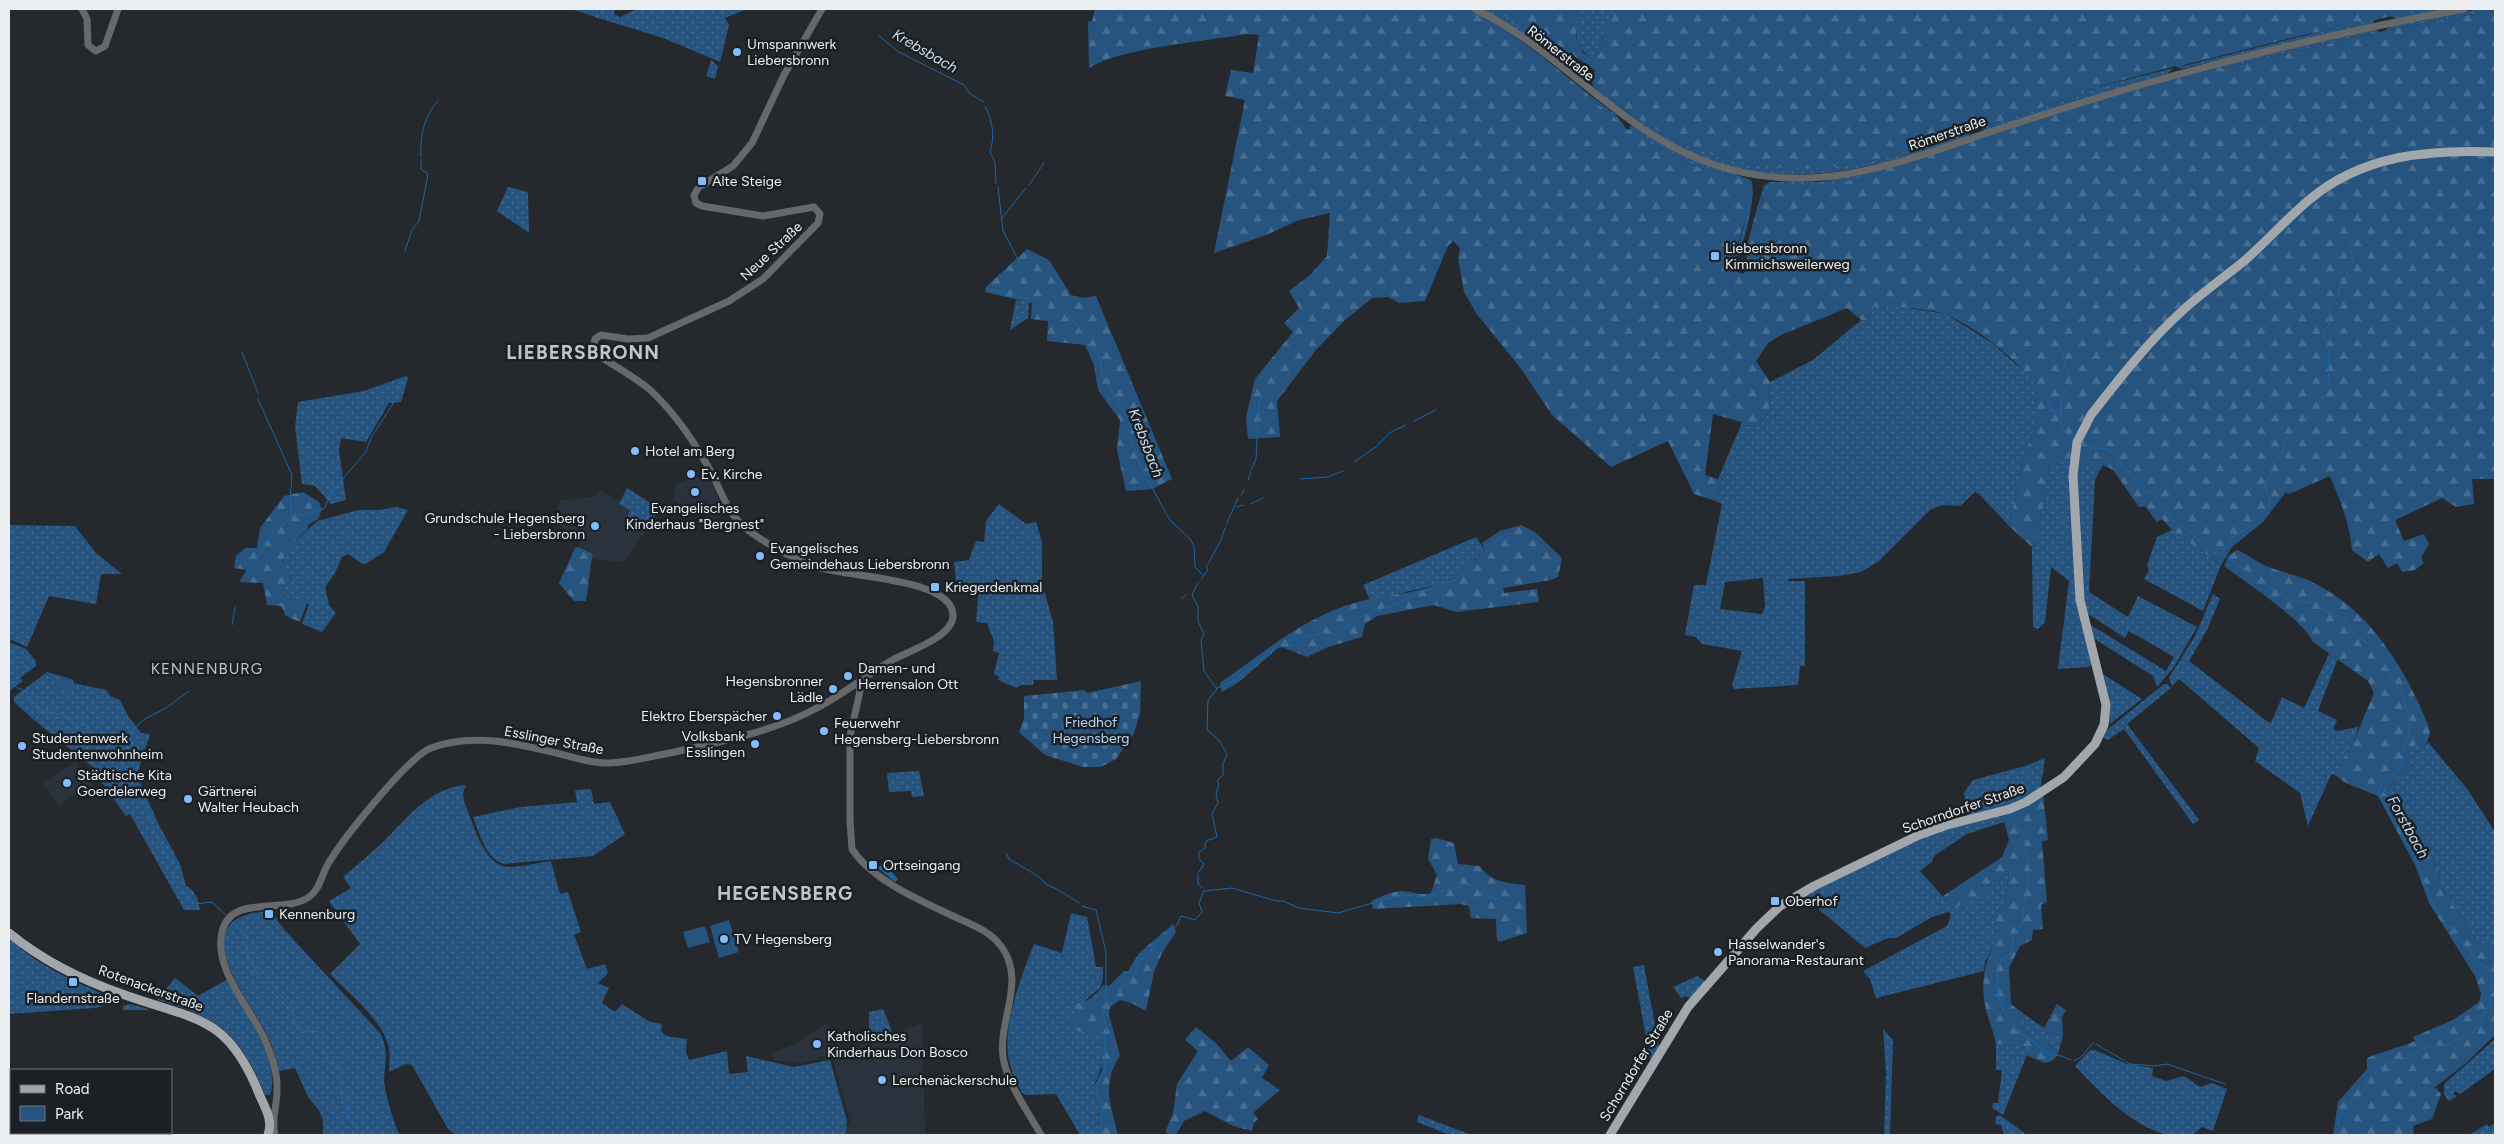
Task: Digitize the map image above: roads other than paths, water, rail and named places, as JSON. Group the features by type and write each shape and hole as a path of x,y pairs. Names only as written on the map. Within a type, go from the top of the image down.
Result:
{"main road":[{"name":"Schorndorfer Straße","path":"1610,1135 1688,1007 1757,928 1780,906 1814,886 1918,835 1953,823 2010,809 2026,802 2064,777 2095,744 2104,725 2106,706 2085,625 2079,592 2074,458 2078,438 2087,421 2149,345 2182,310 2242,262 2308,200 2340,178 2381,162 2415,154 2450,151 2495,152"},
{"name":"Rotenackerstraße","path":"9,933 44,958 81,977 127,996 182,1012 205,1022 224,1036 242,1059 260,1094 271,1122"},
{"path":"268,1135 271,1122"}],"street":[{"path":"82,9 88,21 88,46 97,51 105,46 118,9"},
{"name":"Neue Straße","path":"702,457 659,400 641,383 597,355 593,349 593,343 596,338 603,335 631,339 650,337 733,300 763,278 818,223 820,214 814,207 773,215 758,215 702,206 696,203 694,195 698,187 733,166 752,143 784,74 822,9"},
{"name":"Römerstraße","path":"1475,9 1517,34 1612,108 1665,144 1699,159 1732,170 1777,178 1805,179 1835,177 1882,167 2093,98 2246,56 2464,9"},
{"name":"Esslinger Straße","path":"277,1088 274,1065 265,1041 237,992 225,964 221,939 227,920 244,909 291,905 313,894 332,858 373,806 408,765 432,748 459,742 496,741 588,761 626,762 739,738 807,713 858,683 892,660 948,629 953,614 947,601 936,592 918,586 815,567 754,535 738,522 729,510 702,457"},
{"path":"858,683 860,691 850,736 850,827 852,848 857,855 892,886 984,931 1002,947 1010,964 1013,981 1003,1038 1004,1064 1009,1078 1042,1135"},
{"path":"260,1094 270,1098 275,1095 277,1088"},
{"path":"275,1135 271,1122 276,1109 277,1088"}],"water":[{"path":"883,863 898,879 895,882 878,868"}],"waterway":[{"name":"Krebsbach","path":"879,36 899,52 964,85 970,94 984,102"},
{"path":"421,156 421,141 426,120 438,101"},
{"name":"Krebsbach","path":"985,106 992,129 990,152 995,162 996,183"},
{"path":"405,251 412,230 419,221 428,174 421,169 421,159"},
{"path":"1029,185 1044,163"},
{"name":"Krebsbach","path":"998,187 1003,231 1020,263 1039,283"},
{"path":"1003,217 1026,188"},
{"path":"2350,241 2353,260"},
{"path":"2329,385 2328,348 2322,332 2329,326 2330,305 2339,294 2339,288 2347,284 2349,278 2345,268"},
{"path":"987,289 1029,299"},
{"name":"Krebsbach","path":"1046,290 1051,293 1100,358 1102,374 1130,422 1132,443 1145,475 1170,520 1190,539 1194,546 1195,567 1203,575"},
{"name":"Forstbach","path":"2059,347 2070,374 2070,387 2060,397 2062,428 2070,436"},
{"path":"242,352 258,393"},
{"path":"1251,470 1256,459 1259,402 1285,364"},
{"path":"244,576 274,532 292,516 324,509 333,490 366,452 371,438 396,399 401,383 397,382"},
{"path":"2222,554 2232,537 2248,528 2250,521 2268,508 2270,499 2265,487 2271,475 2274,462 2281,454 2288,436 2311,414 2324,396"},
{"path":"258,399 292,475 290,501 292,516"},
{"path":"2048,403 2053,411 2061,414"},
{"path":"1414,421 1436,410"},
{"path":"1354,462 1376,447 1391,432 1406,425"},
{"name":"Forstbach","path":"2084,444 2095,448 2109,449 2145,492 2152,492 2171,519 2192,533 2208,551 2225,556 2292,602 2309,602 2325,611 2346,618 2351,632 2361,637 2380,658 2389,671 2403,700 2408,713 2410,728 2403,750 2402,766 2382,784 2378,794 2418,862 2430,899 2445,924 2454,930 2455,935 2471,952 2476,961 2489,969 2492,975 2490,1001 2480,1025 2474,1032 2447,1045 2424,1047 2408,1057 2381,1066 2361,1093"},
{"path":"1300,479 1328,477 1343,471"},
{"path":"1248,480 1251,472"},
{"path":"1241,495 1244,490"},
{"path":"1227,523 1238,498"},
{"path":"1251,504 1263,498"},
{"path":"1237,507 1243,505"},
{"path":"1208,564 1221,540 1225,528"},
{"path":"1487,551 1496,540 1506,535"},
{"path":"1280,644 1319,633 1336,634 1365,615 1394,605 1421,591 1455,580 1483,553"},
{"path":"1201,579 1208,570 1206,565"},
{"name":"Krebsbach","path":"1198,583 1192,595 1198,607 1198,621 1204,634 1201,640 1204,671 1217,689 1208,700 1207,730 1218,739 1227,754 1223,764 1223,775 1217,781 1219,783 1216,794 1218,803 1212,814 1217,837 1206,841 1205,848 1199,852 1199,859 1204,864 1199,872"},
{"path":"1182,599 1185,595"},
{"path":"232,625 235,607"},
{"path":"1217,688 1235,680 1277,646"},
{"path":"9,684 27,692 33,703 46,712 64,715 74,724 86,725 93,738 113,747 126,771 130,787 143,794 152,826 166,854 177,865 173,876 177,883 194,904 212,902 228,917"},
{"path":"119,757 123,751 132,747 129,733 145,719 166,708 189,691"},
{"path":"2011,822 2024,834 2029,873 2022,924 2014,934 2010,955 2002,959 1997,967 1999,997 2005,1013 2017,1031 2033,1041 2046,1054 2061,1056 2071,1060"},
{"path":"1006,853 1009,859 1038,876 1047,885 1079,903"},
{"name":"Krebsbach","path":"1198,874 1198,884 1203,888"},
{"path":"1103,1135 1101,1128 1103,1110 1096,1088 1105,1069 1105,1038 1107,1029 1103,1014 1106,1006 1117,998 1120,988 1135,973 1139,961 1149,955 1154,945 1177,925 1181,916 1195,920 1202,912 1199,903 1204,891 1232,888 1276,901 1283,901 1299,908 1338,913 1403,895 1425,897 1468,884 1489,897 1499,899 1509,906"},
{"path":"1082,906 1096,910 1106,952 1106,1005"},
{"path":"230,920 246,936 246,951 256,972 264,982 271,983 290,1005 297,1027 302,1030 316,1031 322,1034 325,1060 341,1070 341,1097 348,1107 349,1117 357,1128 357,1135"},
{"path":"2074,1061 2081,1057 2093,1043"},
{"path":"2096,1044 2130,1064 2155,1066 2167,1064 2225,1084"},
{"name":"Forstbach","path":"2338,1125 2341,1113 2355,1098"}],"place":[{"name":"Umspannwerk Liebersbronn","path":"737,52"},
{"name":"Alte Steige","path":"702,181"},
{"name":"Liebersbronn Kimmichsweilerweg","path":"1715,256"},
{"name":"Hotel am Berg","path":"635,451"},
{"name":"Ev. Kirche","path":"691,474"},
{"name":"Evangelisches Kinderhaus \"Bergnest\"","path":"695,492"},
{"name":"Grundschule Hegensberg - Liebersbronn","path":"595,526"},
{"name":"Evangelisches Gemeindehaus Liebersbronn","path":"760,556"},
{"name":"Kriegerdenkmal","path":"935,587"},
{"name":"Damen- und Herrensalon Ott","path":"848,676"},
{"name":"Hegensbronner Lädle","path":"833,689"},
{"name":"Elektro Eberspächer","path":"777,716"},
{"name":"Feuerwehr Hegensberg-Liebersbronn","path":"824,731"},
{"name":"Volksbank Esslingen","path":"755,744"},
{"name":"Studentenwerk Studentenwohnheim","path":"22,746"},
{"name":"Städtische Kita Goerdelerweg","path":"67,783"},
{"name":"Gärtnerei Walter Heubach","path":"188,799"},
{"name":"Ortseingang","path":"873,865"},
{"name":"Oberhof","path":"1775,901"},
{"name":"Kennenburg","path":"269,914"},
{"name":"TV Hegensberg","path":"724,939"},
{"name":"Hasselwander's Panorama-Restaurant","path":"1718,952"},
{"name":"Flandernstraße","path":"73,982"},
{"name":"Katholisches Kinderhaus Don Bosco","path":"817,1044"},
{"name":"Lerchenäckerschule","path":"882,1080"}],"district":[{"name":"LIEBERSBRONN","path":"583,352"},
{"name":"KENNENBURG","path":"207,669"},
{"name":"HEGENSBERG","path":"785,893"}],"park label":[{"name":"Friedhof Hegensberg","path":"1091,730"}]}
